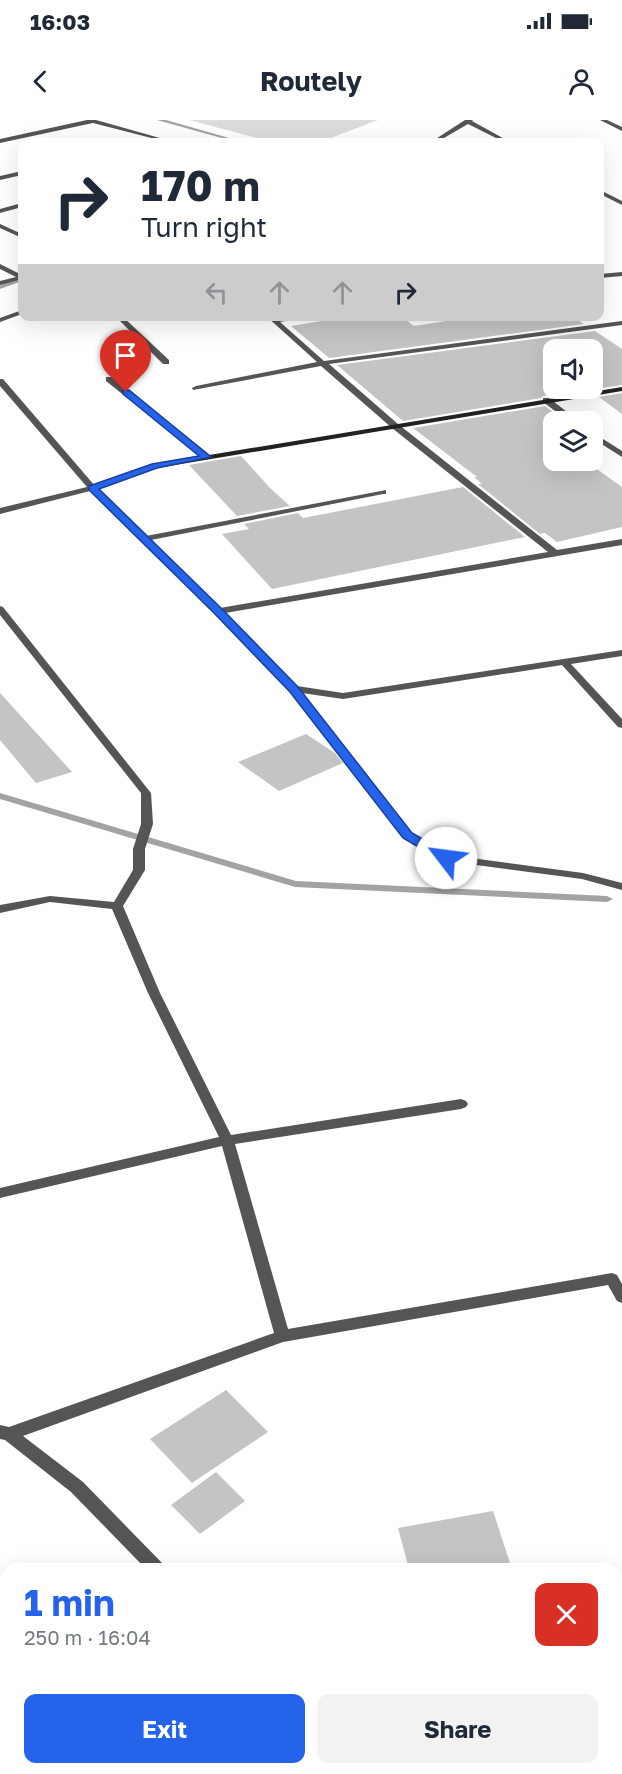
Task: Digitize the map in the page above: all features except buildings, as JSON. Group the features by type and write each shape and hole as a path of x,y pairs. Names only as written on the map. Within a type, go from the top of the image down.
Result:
{"street":[{"path":"0,141 92,120 154,138"},
{"path":"603,120 622,129"},
{"path":"441,138 469,121 500,138"},
{"path":"0,178 18,174"},
{"path":"604,194 622,203"},
{"path":"0,211 18,207"},
{"path":"0,226 18,234"},
{"path":"0,267 18,275"},
{"path":"604,276 622,274"},
{"path":"0,283 18,278"},
{"path":"0,320 18,313"},
{"path":"123,321 166,362"},
{"path":"274,321 395,426 555,553"},
{"path":"196,388 323,363 622,323"},
{"path":"109,379 207,457"},
{"path":"0,381 92,488 294,689 407,836 446,858 583,876 622,887"},
{"path":"2,509 92,488 155,466 622,388"},
{"path":"546,400 561,411"},
{"path":"603,442 622,455"},
{"path":"144,539 383,492"},
{"path":"218,611 622,542"},
{"path":"0,609 146,793 147,824 139,849 139,870 117,906"},
{"path":"294,689 343,696 622,653"},
{"path":"564,662 622,725"},
{"path":"0,909 50,899 117,906"},
{"path":"117,906 154,993 227,1140 282,1336"},
{"path":"0,1193 227,1140 461,1104"},
{"path":"4,1433 282,1336 612,1280 622,1297"},
{"path":"4,1433 77,1487 112,1526 151,1563"}],"shaded area":[{"path":"189,120 378,120 331,138 257,138"}],"waterway":[{"path":"160,120 225,138"},
{"path":"0,287 18,280"},
{"path":"0,796 295,884 607,899"}],"route":[{"path":"126,392 207,457 155,466 92,488 294,689 407,836 446,858"}]}
